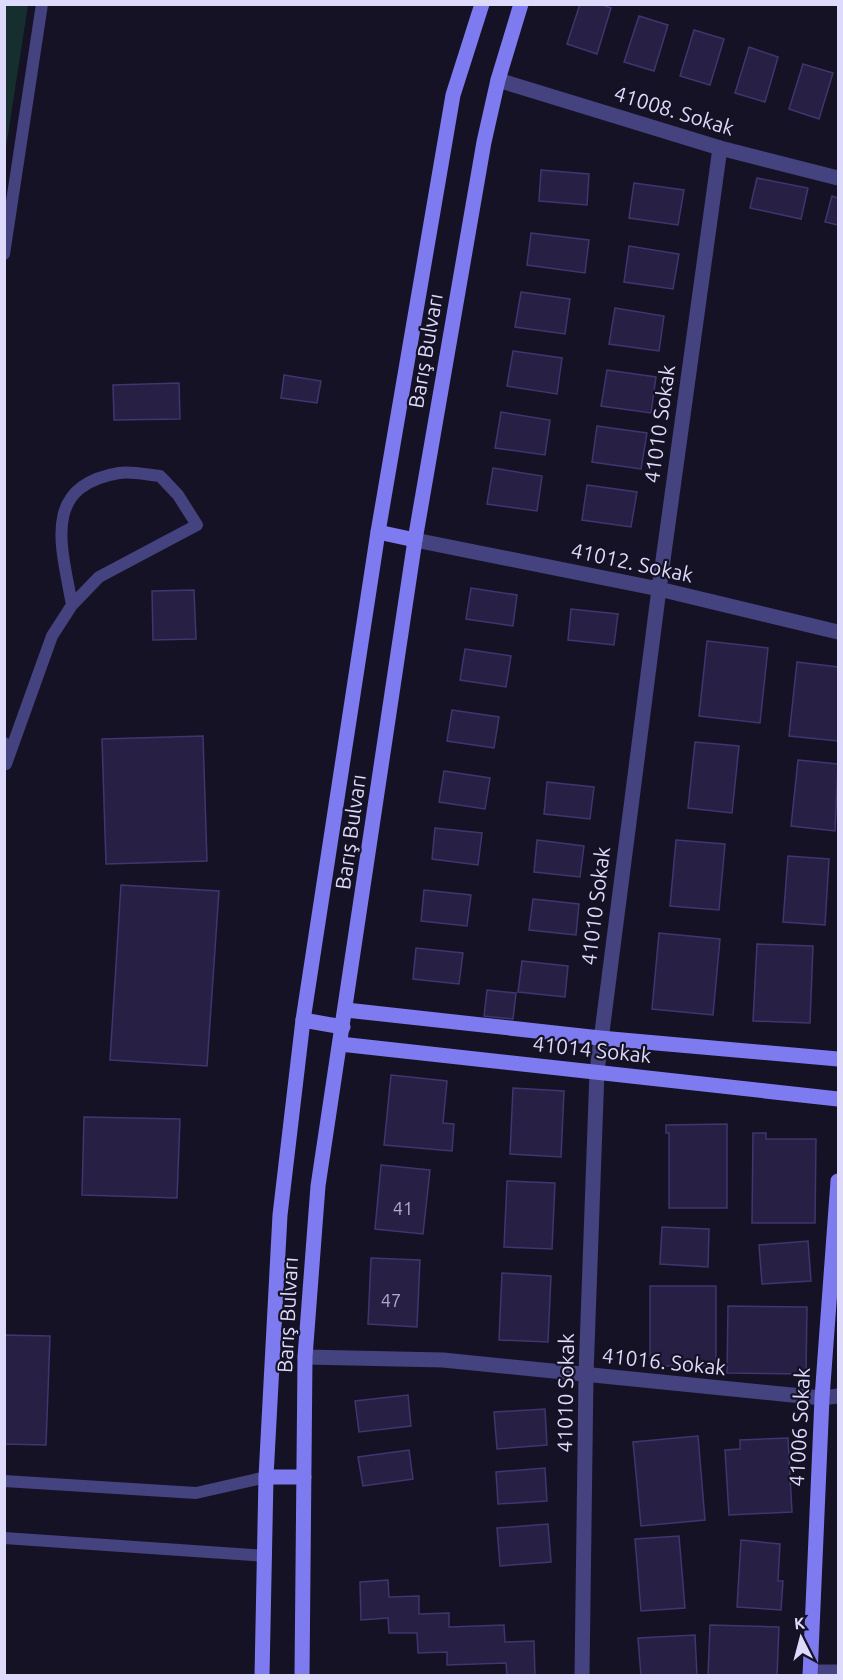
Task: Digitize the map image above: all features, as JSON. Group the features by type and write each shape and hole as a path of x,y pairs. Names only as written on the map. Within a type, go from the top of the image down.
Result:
{"main road":[{"name":"Barış Bulvarı","path":"262,1676 266,1477 280,1215 303,1020 378,532 453,95 482,4"},
{"name":"Barış Bulvarı","path":"302,1676 305,1357 318,1186 415,540 484,142 498,80 521,4"},
{"path":"378,532 415,540"},
{"name":"41014 Sokak","path":"346,1010 600,1038 838,1059"},
{"path":"303,1020 343,1027"},
{"name":"41014 Sokak","path":"340,1044 838,1099"},
{"name":"41006 Sokak","path":"810,1674 822,1398 838,1181"},
{"path":"266,1477 304,1477"}],"street":[{"name":"41008. Sokak","path":"498,80 720,148 838,178"},
{"name":"41010 Sokak","path":"582,1676 586,1376 597,1071 659,589 720,148"},
{"name":"41012. Sokak","path":"415,540 659,589 838,632"},
{"name":"41016. Sokak","path":"305,1357 443,1360 822,1398 838,1396"},
{"path":"810,1674 838,1672"}],"lane":[{"path":"4,254 42,4"},
{"path":"5,768 52,636 72,605 99,577 197,525 178,495 160,476 121,472 90,481 67,501 61,519 62,545 72,605"},
{"path":"4,742 5,768"},
{"path":"4,1481 196,1493 266,1477"},
{"path":"4,1538 266,1556"}],"green space":[{"path":"4,5 28,5 5,154"}],"building":[{"path":"580,4 599,4 611,8 597,54 567,44"},
{"path":"639,16 668,25 654,71 624,62"},
{"path":"694,30 724,39 710,85 680,76"},
{"path":"749,47 778,57 765,102 735,93"},
{"path":"803,64 833,73 819,119 789,109"},
{"path":"541,170 589,174 587,205 539,201"},
{"path":"757,178 808,188 801,219 750,208"},
{"path":"634,183 684,190 678,225 629,218"},
{"path":"832,196 838,198 838,225 825,222"},
{"path":"531,233 589,240 585,273 527,265"},
{"path":"629,246 679,254 673,289 624,282"},
{"path":"521,292 570,299 565,334 515,327"},
{"path":"615,308 664,316 659,351 609,344"},
{"path":"513,351 562,358 557,394 507,386"},
{"path":"607,370 656,377 651,413 601,406"},
{"path":"284,375 321,381 317,403 281,398"},
{"path":"179,383 180,419 114,420 113,385"},
{"path":"501,412 550,420 545,455 495,448"},
{"path":"597,426 647,433 641,469 592,462"},
{"path":"493,468 542,476 537,511 487,504"},
{"path":"587,485 637,492 631,527 582,520"},
{"path":"471,588 517,595 513,626 466,619"},
{"path":"194,590 196,639 153,640 152,591"},
{"path":"571,609 618,614 614,645 568,640"},
{"path":"707,641 768,648 760,723 699,716"},
{"path":"465,649 511,656 506,687 460,680"},
{"path":"797,662 838,667 838,741 789,736"},
{"path":"452,710 499,717 494,748 447,741"},
{"path":"203,736 207,861 106,864 102,739"},
{"path":"695,742 739,746 732,813 688,808"},
{"path":"798,760 838,764 835,831 791,826"},
{"path":"444,771 490,778 485,809 439,802"},
{"path":"547,782 594,787 590,819 544,814"},
{"path":"435,828 482,833 478,865 432,859"},
{"path":"537,840 584,846 580,877 534,872"},
{"path":"676,840 725,844 719,910 670,906"},
{"path":"788,856 829,859 825,925 783,922"},
{"path":"121,885 219,891 207,1066 110,1060"},
{"path":"424,890 471,895 467,926 421,921"},
{"path":"533,899 579,904 576,935 529,930"},
{"path":"659,933 720,939 713,1015 652,1009"},
{"path":"757,944 813,946 810,1023 753,1021"},
{"path":"416,948 463,953 459,984 413,979"},
{"path":"522,961 568,966 565,997 518,992"},
{"path":"487,990 516,993 513,1019 484,1016"},
{"path":"391,1075 447,1081 443,1123 454,1124 452,1151 384,1145"},
{"path":"513,1088 564,1091 561,1157 510,1154"},
{"path":"84,1117 180,1119 177,1198 82,1195"},
{"path":"727,1124 727,1208 669,1208 669,1133 666,1133 666,1125"},
{"path":"753,1133 766,1133 766,1139 816,1139 815,1223 752,1223"},
{"path":"381,1165 430,1170 423,1234 375,1229"},
{"path":"507,1181 555,1183 552,1249 504,1247"},
{"path":"662,1227 709,1229 708,1267 660,1264"},
{"path":"808,1241 811,1281 762,1284 759,1245"},
{"path":"371,1258 420,1260 417,1327 368,1324"},
{"path":"502,1273 551,1276 548,1342 499,1340"},
{"path":"650,1286 716,1286 716,1366 650,1366"},
{"path":"728,1306 807,1307 806,1374 727,1373"},
{"path":"4,1335 50,1336 46,1445 4,1444"},
{"path":"408,1395 411,1426 359,1432 355,1401"},
{"path":"545,1409 547,1445 497,1449 494,1412"},
{"path":"698,1436 705,1520 641,1526 633,1442"},
{"path":"788,1438 792,1512 729,1515 725,1450 740,1449 740,1440"},
{"path":"409,1450 413,1479 363,1486 358,1457"},
{"path":"545,1468 547,1501 498,1504 496,1472"},
{"path":"548,1524 551,1562 500,1566 497,1528"},
{"path":"679,1536 685,1608 641,1611 635,1539"},
{"path":"741,1540 780,1544 778,1581 783,1581 781,1610 737,1607"},
{"path":"388,1580 389,1597 419,1596 419,1614 449,1613 449,1627 504,1625 505,1642 534,1641 535,1676 507,1676 506,1663 447,1665 447,1652 418,1653 417,1633 389,1633 388,1618 361,1620 360,1582"},
{"path":"710,1625 779,1627 777,1676 708,1676"},
{"path":"695,1635 697,1676 641,1676 638,1638"}]}
